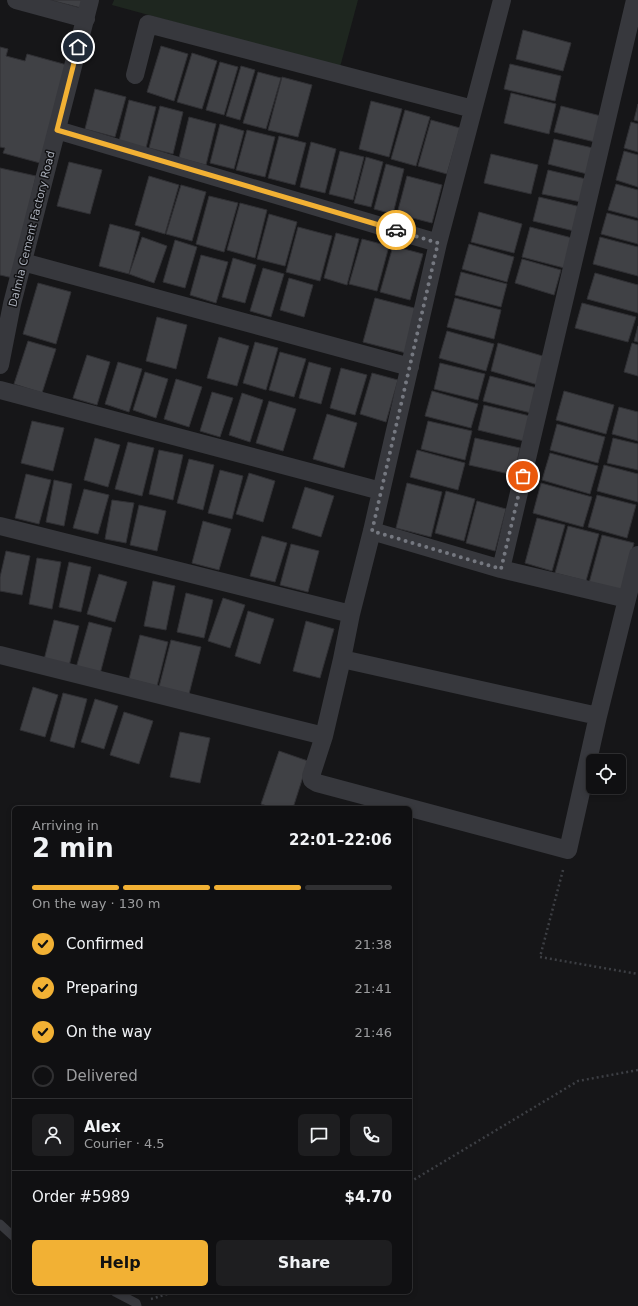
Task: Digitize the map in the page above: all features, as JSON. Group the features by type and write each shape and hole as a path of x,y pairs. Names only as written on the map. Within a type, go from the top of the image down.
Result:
{"street":[{"path":"16,0 86,19"},
{"name":"Dalmia Cement Factory Road","path":"0,365 6,302 23,262 90,0"},
{"path":"403,806 317,783 312,780 311,776 324,736 438,243 502,0"},
{"path":"501,569 635,0"},
{"path":"135,74 148,24 473,109"},
{"path":"57,130 438,243"},
{"path":"23,262 410,367"},
{"path":"0,390 381,491"},
{"path":"0,526 351,614"},
{"path":"372,531 501,569 627,599"},
{"path":"412,808 568,850 598,716 638,555"},
{"path":"0,655 324,736"},
{"path":"342,659 598,716"}],"lane":[{"path":"0,1224 12,1235"},
{"path":"118,1294 137,1305"}],"path":[{"path":"568,850 540,958 638,974"},
{"path":"412,1181 578,1080 638,1070"},
{"path":"137,1305 168,1294"}],"shaded area":[{"path":"114,0 358,0 340,67 112,5"}],"building":[{"path":"50,0 83,0 81,8"},
{"path":"523,30 571,43 563,71 516,59"},
{"path":"161,46 188,54 174,101 147,92"},
{"path":"0,47 8,49 6,56 25,61 27,54 67,65 40,163 3,153 5,148 0,147"},
{"path":"192,53 217,61 202,109 177,102"},
{"path":"220,62 238,67 224,115 206,110"},
{"path":"510,64 561,76 555,101 504,89"},
{"path":"241,66 255,70 240,120 226,116"},
{"path":"258,72 281,78 266,129 243,123"},
{"path":"282,77 312,85 298,137 268,130"},
{"path":"95,89 126,97 115,137 85,129"},
{"path":"511,93 556,104 549,134 504,123"},
{"path":"129,100 156,107 146,148 119,141"},
{"path":"371,101 402,109 389,157 359,149"},
{"path":"638,104 638,121 634,120"},
{"path":"160,106 183,112 173,154 149,148"},
{"path":"561,106 601,116 595,142 554,132"},
{"path":"405,110 430,117 416,166 391,159"},
{"path":"189,117 216,124 206,165 179,158"},
{"path":"431,120 460,128 447,174 418,166"},
{"path":"631,122 638,124 638,152 624,148"},
{"path":"220,124 244,131 234,169 210,163"},
{"path":"247,130 275,137 265,177 236,170"},
{"path":"279,136 306,143 295,185 268,178"},
{"path":"554,139 593,148 587,174 548,164"},
{"path":"311,142 336,149 325,193 300,187"},
{"path":"340,151 364,157 353,200 329,194"},
{"path":"624,151 638,155 638,187 616,180"},
{"path":"491,154 538,165 531,194 484,183"},
{"path":"366,157 383,162 371,207 354,203"},
{"path":"69,162 102,170 90,214 57,206"},
{"path":"386,164 404,169 393,214 374,209"},
{"path":"0,168 36,176 13,278 0,275"},
{"path":"548,170 586,179 581,202 542,194"},
{"path":"149,176 179,185 165,234 135,225"},
{"path":"407,176 442,185 432,223 397,214"},
{"path":"616,184 638,190 638,218 608,210"},
{"path":"181,185 206,192 192,241 166,234"},
{"path":"209,196 238,203 224,252 196,244"},
{"path":"539,197 581,207 574,231 533,221"},
{"path":"240,203 267,210 255,258 227,250"},
{"path":"479,212 522,224 514,253 471,242"},
{"path":"607,213 638,221 638,244 601,234"},
{"path":"269,214 297,222 285,266 257,259"},
{"path":"110,224 140,232 129,274 99,266"},
{"path":"298,227 332,236 320,281 286,272"},
{"path":"530,227 576,239 568,269 522,257"},
{"path":"336,233 359,239 347,285 324,278"},
{"path":"142,237 167,246 154,283 129,274"},
{"path":"600,237 638,247 638,276 593,264"},
{"path":"362,239 389,246 377,291 349,284"},
{"path":"175,240 197,247 185,288 163,282"},
{"path":"469,244 514,257 507,282 462,269"},
{"path":"393,246 423,254 410,300 380,292"},
{"path":"201,255 228,262 216,303 190,295"},
{"path":"233,258 256,265 245,303 222,297"},
{"path":"522,259 561,270 554,295 515,283"},
{"path":"263,268 284,274 271,317 250,311"},
{"path":"461,272 507,284 501,307 455,295"},
{"path":"595,273 638,285 638,313 587,299"},
{"path":"289,278 313,285 304,317 280,310"},
{"path":"38,283 71,292 56,344 23,334"},
{"path":"375,298 418,309 406,353 363,342"},
{"path":"455,298 501,310 494,339 447,327"},
{"path":"582,303 636,317 628,342 575,328"},
{"path":"157,317 187,325 176,369 146,361"},
{"path":"638,326 638,342 634,341"},
{"path":"447,331 494,344 486,371 439,358"},
{"path":"219,337 249,346 237,386 207,378"},
{"path":"28,341 56,349 42,393 14,384"},
{"path":"255,342 278,348 266,390 243,383"},
{"path":"498,343 546,357 538,385 491,371"},
{"path":"632,343 638,345 638,376 624,372"},
{"path":"280,352 306,359 294,397 269,390"},
{"path":"87,355 110,362 97,405 73,398"},
{"path":"118,362 142,369 129,412 105,404"},
{"path":"309,362 331,368 321,404 299,398"},
{"path":"440,363 485,374 478,400 434,389"},
{"path":"341,368 367,375 355,415 330,408"},
{"path":"145,372 168,379 156,418 133,410"},
{"path":"372,373 398,380 386,422 360,414"},
{"path":"490,376 537,388 531,413 483,401"},
{"path":"176,379 202,387 189,427 164,419"},
{"path":"432,391 478,404 471,428 425,416"},
{"path":"564,391 614,405 606,434 556,420"},
{"path":"212,392 233,398 220,437 200,431"},
{"path":"242,393 263,400 250,442 229,435"},
{"path":"269,401 296,409 283,451 256,443"},
{"path":"484,405 530,416 524,441 478,430"},
{"path":"619,407 638,412 638,441 612,434"},
{"path":"327,414 357,423 344,468 313,459"},
{"path":"32,421 64,428 53,471 21,463"},
{"path":"428,421 472,431 465,460 421,449"},
{"path":"557,424 605,437 598,463 550,450"},
{"path":"95,438 120,445 108,487 84,480"},
{"path":"475,438 520,448 514,475 469,465"},
{"path":"613,438 638,444 638,470 607,463"},
{"path":"128,442 154,448 142,496 115,489"},
{"path":"159,450 183,455 173,500 149,494"},
{"path":"417,450 465,463 458,490 410,477"},
{"path":"550,453 598,466 590,494 542,480"},
{"path":"189,459 214,465 203,510 177,503"},
{"path":"604,465 638,474 638,502 597,491"},
{"path":"220,470 243,476 232,519 208,513"},
{"path":"249,473 275,481 263,522 236,514"},
{"path":"26,474 51,480 39,524 15,518"},
{"path":"54,480 72,484 64,526 46,522"},
{"path":"407,483 442,492 431,537 396,528"},
{"path":"541,483 592,497 583,527 533,513"},
{"path":"305,487 334,496 321,537 292,528"},
{"path":"84,489 109,495 98,534 73,528"},
{"path":"446,491 475,499 464,541 435,533"},
{"path":"597,495 636,505 627,538 588,527"},
{"path":"112,500 134,503 126,543 105,539"},
{"path":"477,501 506,509 495,551 466,543"},
{"path":"139,505 166,511 157,551 130,545"},
{"path":"537,518 565,525 552,571 525,563"},
{"path":"203,521 231,529 219,570 192,563"},
{"path":"568,526 599,534 586,581 555,573"},
{"path":"602,535 634,543 621,592 589,583"},
{"path":"262,536 287,543 275,582 250,576"},
{"path":"291,544 319,551 308,592 280,585"},
{"path":"6,551 30,556 22,595 0,591 0,577"},
{"path":"37,558 61,562 52,609 29,604"},
{"path":"69,562 91,567 81,612 59,607"},
{"path":"99,574 127,582 115,622 87,614"},
{"path":"153,581 175,586 166,630 144,626"},
{"path":"186,593 213,600 204,638 177,632"},
{"path":"223,598 245,605 230,648 208,641"},
{"path":"248,611 274,619 260,664 235,656"},
{"path":"54,620 79,626 69,666 44,660"},
{"path":"306,621 334,629 320,678 293,671"},
{"path":"89,622 112,628 100,674 76,668"},
{"path":"140,635 168,642 157,686 129,679"},
{"path":"171,640 201,647 189,694 159,687"},
{"path":"33,687 58,695 45,737 20,730"},
{"path":"63,693 87,699 74,748 50,741"},
{"path":"95,699 118,706 104,749 81,742"},
{"path":"124,712 153,721 139,764 110,755"},
{"path":"180,732 210,738 200,783 170,777"},
{"path":"279,751 308,761 294,806 267,806 261,804"}],"way so far":[{"path":"396,230 438,243 372,531 501,569 523,476"}],"route":[{"path":"78,47 57,130 396,230"}]}
